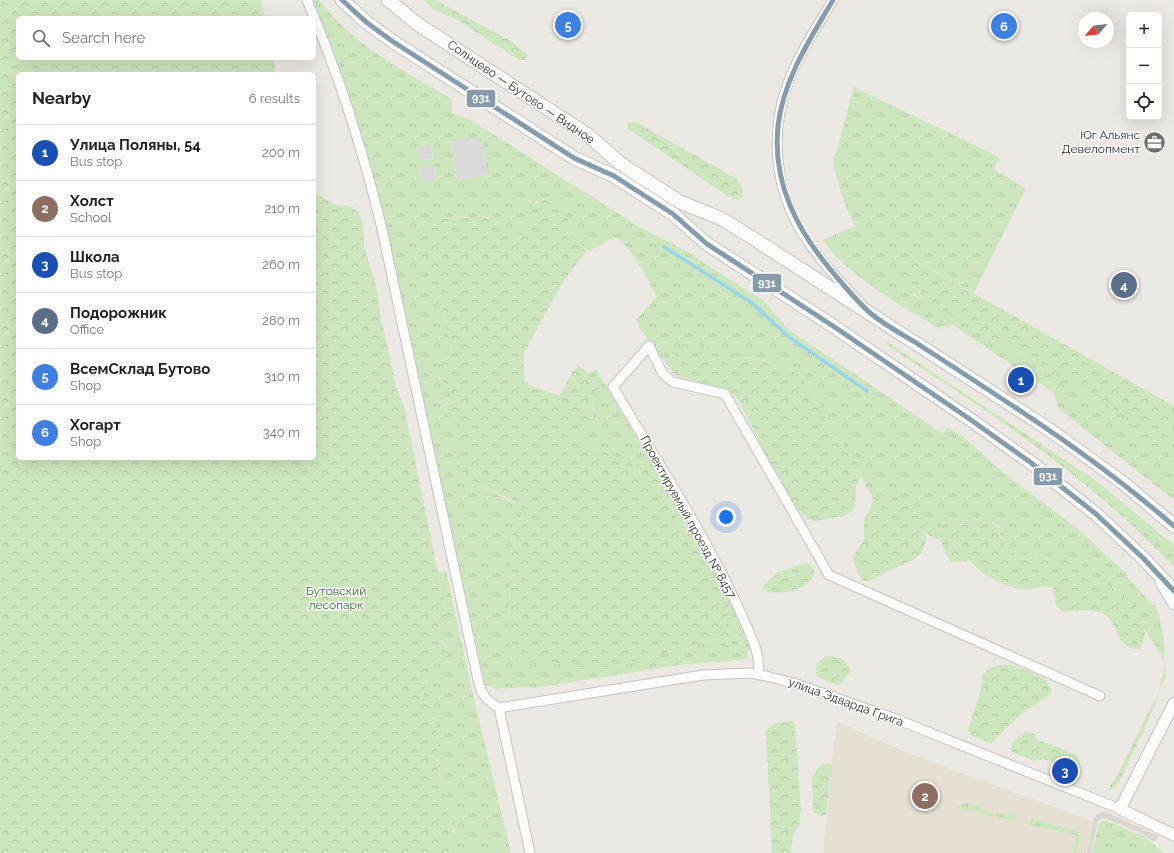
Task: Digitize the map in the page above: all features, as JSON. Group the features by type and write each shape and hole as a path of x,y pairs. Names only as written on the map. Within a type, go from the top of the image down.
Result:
{"main road":[{"name":"Солнцево — Бутово — Видное","path":"342,0 366,22 392,41 574,158 614,176 673,214 707,244 830,324 971,420 1066,489 1106,523 1174,590"},
{"name":"Солнцево — Бутово — Видное","path":"388,0 419,25 588,134 621,164 680,202 722,220 870,313 1047,428 1122,482 1174,526"}],"street":[{"path":"307,0 314,16"},
{"path":"833,0 802,55 788,85 778,126 779,166 788,202 802,234 824,263 870,313"},
{"path":"316,22 336,70 366,163 382,229 480,690 486,698 499,708 530,853"},
{"name":"Проектируемый проезд № 8457","path":"759,674 758,657 755,646 724,579 692,519 613,387 649,346 664,374 673,382 725,394 828,574 1100,696"},
{"path":"1143,558 1160,580 1174,604"},
{"name":"улица Эдварда Грига","path":"499,708 703,675 735,673 759,674 797,684 896,720 1120,809 1174,835"},
{"path":"1120,809 1174,703"}],"shaded area":[{"path":"474,137 482,142 487,175 457,180 451,141"},
{"path":"431,144 433,159 419,161 417,146"},
{"path":"434,165 436,180 423,182 420,167"},
{"path":"838,722 903,751 1094,822 1086,853 823,853 834,743"},
{"path":"1101,812 1105,812 1159,836 1154,842 1139,832 1104,818 1098,821 1091,853 1087,853 1093,822 1096,815"}],"green space":[{"name":"Бутовский лесопарк","path":"0,0 261,0 265,16 16,16 16,60 273,60 276,72 16,72 16,460 316,460 316,194 334,204 353,207 358,212 363,224 364,248 376,285 381,318 397,390 404,406 446,613 444,623 439,632 449,653 444,659 439,660 435,658 430,665 421,703 430,705 435,721 439,773 452,808 454,818 451,853 0,853"},
{"path":"312,0 319,0 347,31 363,44 380,56 452,99 452,113 471,120 638,226 686,251 765,302 788,329 943,434 948,427 965,438 1005,474 1079,530 1128,575 1127,577 1154,606 1155,605 1161,623 1164,640 1164,660 1142,625 1141,614 1122,595 1099,579 1090,577 1081,564 1042,555 1027,554 1018,557 1012,554 1007,547 994,522 980,522 939,529 941,538 939,540 927,534 918,515 911,505 904,499 896,496 881,494 873,499 861,476 858,464 835,435 803,377 784,367 718,351 692,342 671,356 666,363 638,326 639,324 636,320 657,297 632,254 620,240 615,238 612,238 590,251 585,248 576,237 565,214 561,201 551,196 533,204 529,227 522,235 509,235 489,217 444,218 419,227 425,271 442,311 452,349 449,352 443,383 451,388 452,394 445,406 452,418 461,422 457,458 458,464 477,484 516,504 522,515 512,538 509,643 531,664 535,660 572,666 613,666 641,660 716,639 725,641 729,647 737,648 741,646 740,636 726,631 724,622 726,617 715,580 679,521 655,475 623,465 608,451 585,448 581,437 587,430 593,417 592,405 596,391 589,373 596,369 704,551 730,600 751,650 748,650 747,658 742,660 686,664 534,688 524,687 495,689 488,685 485,686 377,190 346,88","holes":["474,137 482,142 487,175 457,180 451,141","431,144 433,159 420,161 417,147","434,165 436,180 423,182 420,167"]},
{"path":"424,0 435,0 511,41 528,55 525,60 519,60 459,21 433,9"},
{"path":"854,87 999,157 994,170 1026,188 974,293 911,258 913,295 946,310 1007,345 1064,385 1086,392 1124,415 1150,449 1174,458 1174,500 1059,409 1054,393 951,324 948,328 942,325 939,329 892,300 847,266 834,254 823,240 855,226 844,202 833,164"},
{"path":"636,122 737,179 743,190 742,197 737,200 728,196 627,128 627,123"},
{"path":"551,196 557,196 561,201 573,233 587,250 561,285 524,353 524,381 531,386 560,396 573,371 579,366 589,373 596,391 592,405 592,424 581,437 585,448 608,451 623,465 630,466 645,461 659,483 680,523 707,565 719,587 726,610 726,631 732,633 738,631 741,646 734,652 731,651 725,641 716,639 641,660 613,666 572,666 535,660 528,666 519,663 510,649 509,630 512,538 522,515 512,500 477,484 461,471 457,458 460,423 448,416 444,411 452,394 451,389 445,384 440,374 440,369 444,359 452,349 442,311 425,271 416,233 421,226 429,221 452,218 490,218 500,222 509,235 522,235 527,229 529,222 529,207"},
{"path":"911,258 1174,406 1174,458 1150,449 1124,415 1086,392 1064,385 1007,345 903,288 898,280 898,274"},
{"path":"692,342 722,352 784,366 803,377 835,435 858,464 861,476 856,486 855,507 850,513 844,516 815,521 808,519 798,510 784,491 738,399 731,393 724,390 675,375 666,363 683,345"},
{"path":"887,342 1094,479 1174,545 1174,567 1142,535 1074,475 1001,421 888,346 886,343"},
{"path":"881,494 892,494 909,502 920,516 926,541 924,548 919,555 912,560 874,579 864,581 859,576 852,557 864,540 864,518 870,509 873,499"},
{"path":"980,516 987,516 995,526 1005,544 1018,557 1027,554 1071,560 1081,564 1090,577 1099,579 1129,600 1141,614 1145,635 1141,649 1134,649 1124,644 1110,619 1106,615 1088,610 1063,612 1056,605 1053,588 1043,587 1020,589 1004,585 989,577 970,561 951,562 946,554 941,539 941,525 947,523 965,525"},
{"path":"804,563 811,566 814,571 812,579 805,584 789,592 767,592 763,590 764,585 776,573"},
{"path":"446,571 471,686 511,853 451,853 450,842 455,830 440,774 434,715 421,703 430,665 435,658 439,660 444,659 447,646 440,638 439,632 444,622 446,613 438,573"},
{"path":"826,656 842,659 847,663 851,671 839,686 816,676 817,663"},
{"path":"1164,660 1166,677 1159,692 1159,690 1163,674"},
{"path":"1013,665 1043,677 1051,687 1051,695 1019,717 1004,730 992,744 970,735 968,730 981,689 982,676 990,667"},
{"path":"1159,692 1147,723 1124,772 1114,788 1107,791 1118,774"},
{"path":"793,721 795,725 801,810 799,826 793,833 791,853 772,853 766,730 775,723"},
{"path":"1026,732 1036,734 1034,738 1077,755 1080,766 1078,773 1044,759 1034,761 1010,751 1015,740"},
{"path":"827,763 832,764 826,815 821,816 813,812 812,778 820,765"},
{"path":"965,803 981,807 981,809 1009,816 1010,814 1017,815 1015,821 957,808"},
{"path":"1031,818 1079,832 1081,836 1077,853 1073,853 1076,835 1030,825"},
{"path":"1105,820 1143,836 1164,853 1092,853 1099,823"}],"waterway":[{"path":"664,247 752,303 789,337 867,391"}],"transit line":[{"name":"931","path":"342,0 366,22 392,41 574,158 614,176 673,214 707,244 830,324 971,420 1030,462 1096,514 1143,558 1174,591"},
{"name":"931","path":"833,0 799,60 785,92 778,126 777,147 779,168 784,187 790,206 810,242 847,290 875,317 1066,442 1103,469 1174,526"}],"place":[{"name":"ВсемСклад Бутово","path":"568,25"},
{"name":"Хогарт","path":"1004,26"},
{"name":"Юг Альянс Девелопмент","path":"1155,142"},
{"name":"Подорожник","path":"1124,285"},
{"name":"Улица Поляны, 54","path":"1021,380"},
{"name":"Школа","path":"1065,771"},
{"name":"Холст","path":"925,796"}]}
